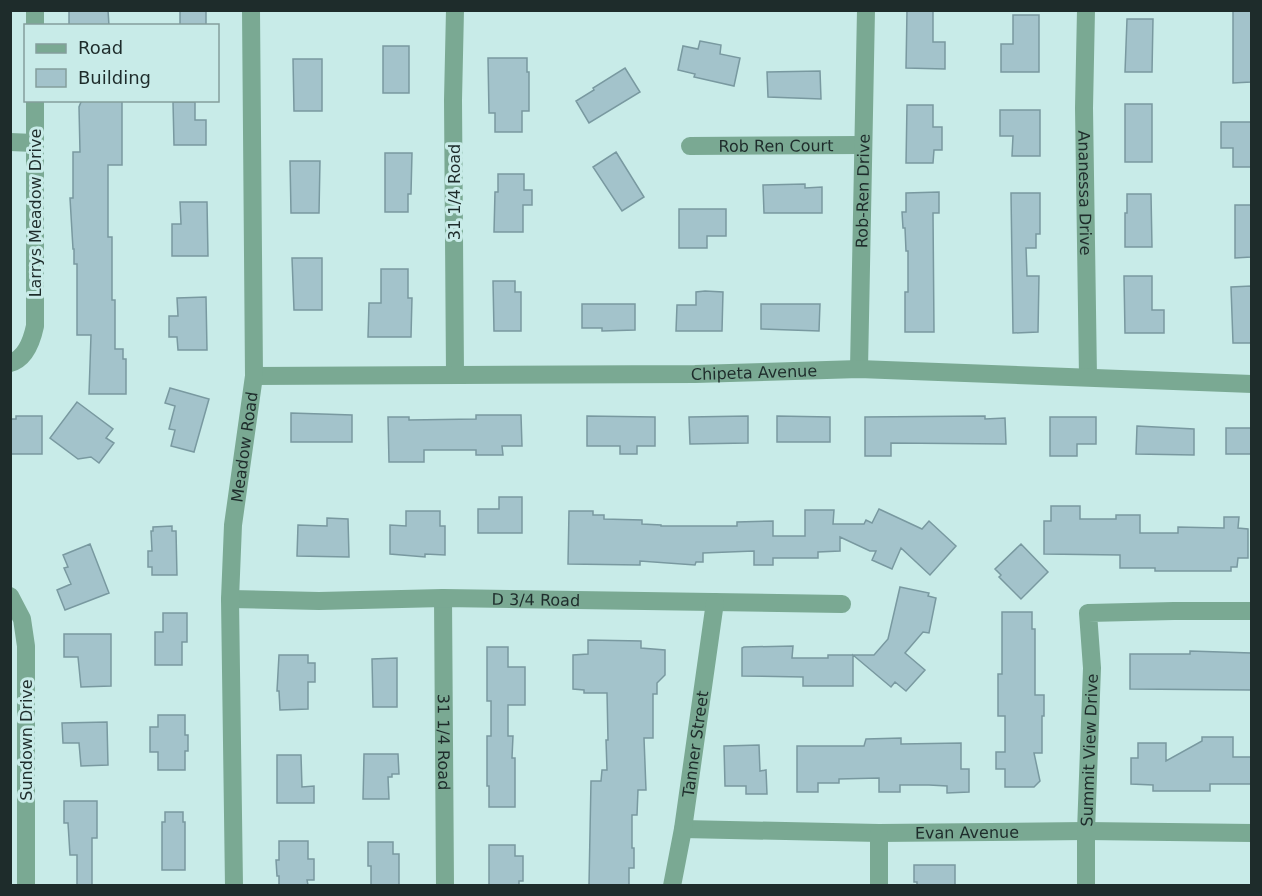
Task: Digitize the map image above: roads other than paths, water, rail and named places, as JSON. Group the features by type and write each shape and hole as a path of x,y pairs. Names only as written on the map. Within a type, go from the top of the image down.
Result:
{"street":[{"name":"Meadow Road","path":"234,885 230,599 233,525 254,375 251,10"},
{"name":"31 1/4 Road","path":"455,10 453,100 455,374"},
{"name":"Rob-Ren Drive","path":"859,369 866,10"},
{"name":"Ananessa Drive","path":"1086,10 1084,108 1088,377"},
{"name":"Larrys Meadow Drive","path":"10,363 16,361 32,341 35,326 34,102"},
{"path":"10,142 34,143"},
{"name":"Rob Ren Court","path":"690,146 862,145"},
{"name":"Chipeta Avenue","path":"254,375 695,374 859,369 1251,384"},
{"name":"Sundown Drive","path":"11,597 22,619 26,646 26,885"},
{"name":"31 1/4 Road","path":"443,598 446,885"},
{"name":"D 3/4 Road","path":"230,599 319,601 443,598 842,604"},
{"name":"Tanner Street","path":"672,885 683,829 715,602"},
{"name":"Summit View Drive","path":"1086,885 1092,668 1088,613 1174,610 1251,611"},
{"name":"Evan Avenue","path":"683,829 879,833 1086,831 1251,833"},
{"path":"879,833 879,885"}]}
